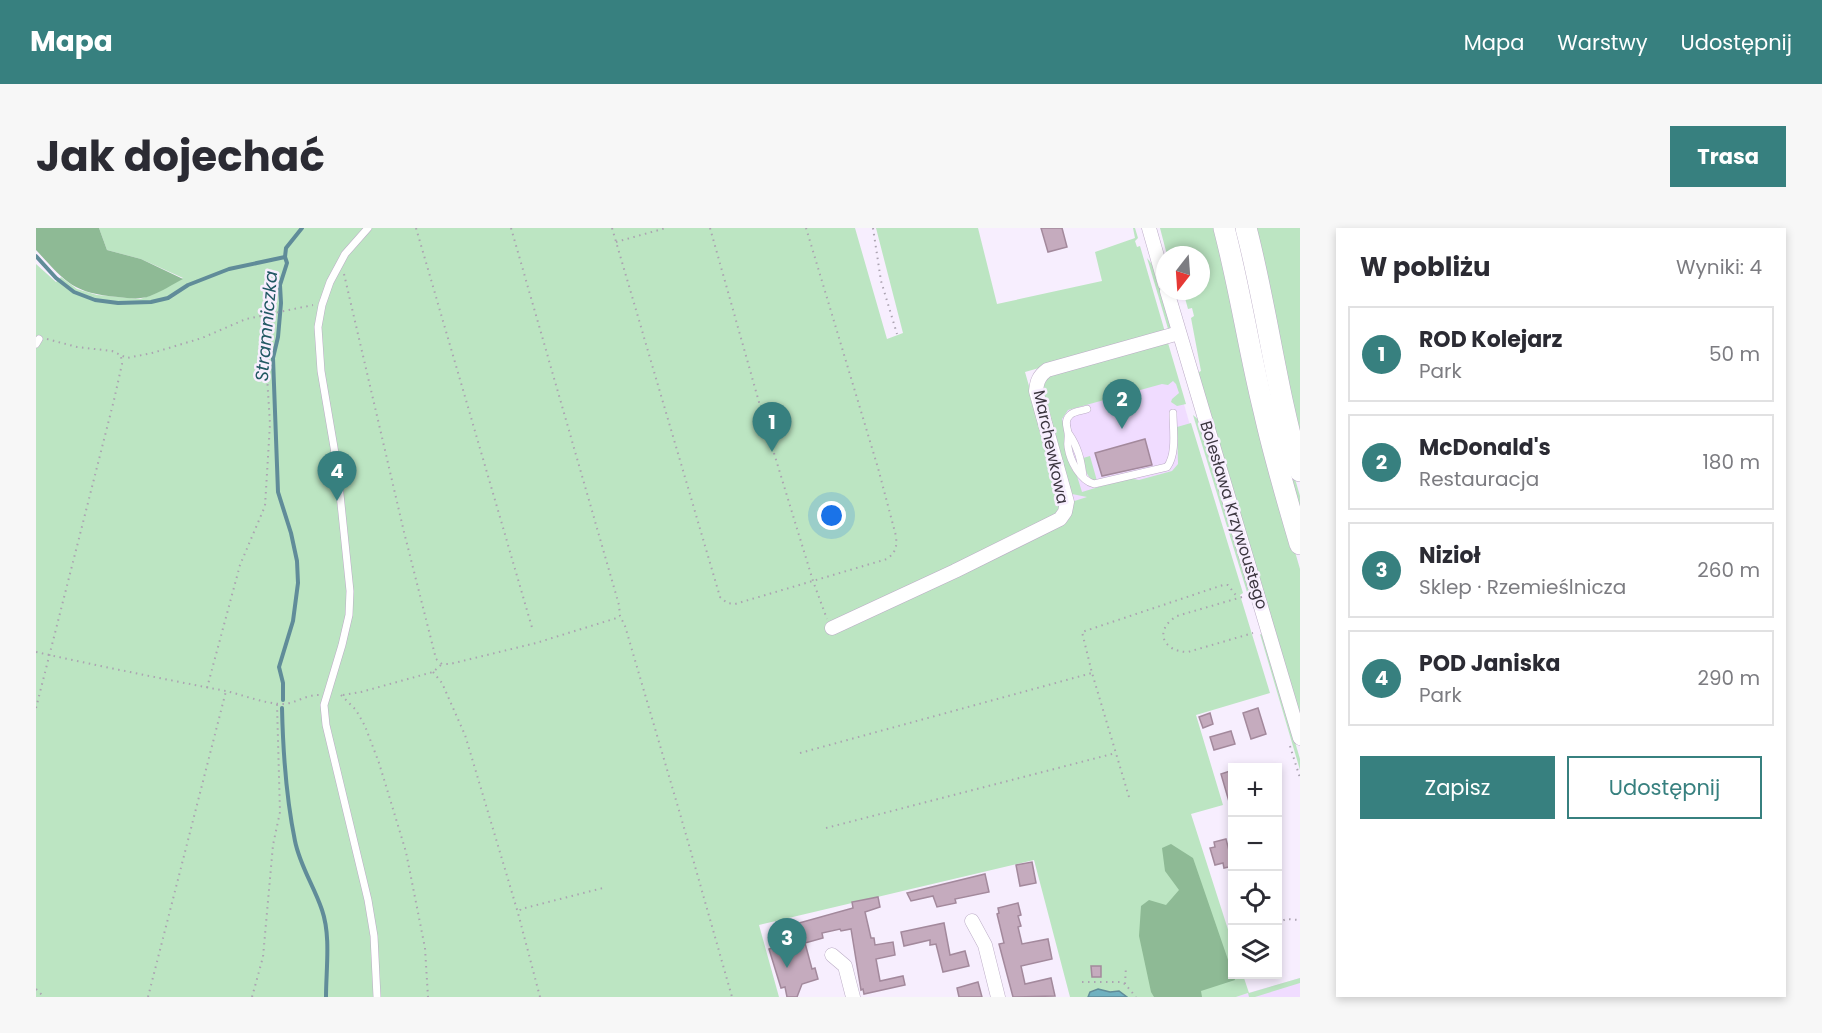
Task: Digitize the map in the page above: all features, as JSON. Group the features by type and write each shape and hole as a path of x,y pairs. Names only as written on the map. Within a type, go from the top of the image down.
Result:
{"main road":[{"path":"1224,228 1278,470 1300,544"},
{"path":"1246,228 1283,404 1300,471"}],"street":[{"path":"1149,228 1156,252"},
{"name":"Bolesława Krzywoustego","path":"1170,300 1300,738"},
{"name":"Marchewkowa","path":"832,628 1060,519 1065,512 1067,502 1036,391 1041,375 1047,370 1179,333"},
{"path":"972,921 985,945 998,997"},
{"path":"832,955 845,966 853,997"}],"lane":[{"path":"368,228 345,254 330,282 322,305 318,327 321,371 337,465 350,591 349,615 324,705 326,725 368,900 374,936 376,997"},
{"path":"1088,410 1071,414 1068,417 1066,422 1069,434 1068,446 1073,464 1088,482 1097,484 1167,467 1172,450 1173,413"}],"path":[{"path":"416,228 533,631"},
{"path":"511,228 619,605 620,616 625,626 732,997"},
{"path":"612,228 720,597 727,603 735,604 887,559 894,554 897,546 878,468 806,228"},
{"path":"616,242 666,228"},
{"path":"710,228 766,427 813,581 823,611 832,628"},
{"path":"873,228 881,281 897,334"},
{"path":"338,267 343,272 346,282 436,659 442,664 450,664 536,643 620,616"},
{"path":"38,341 46,339 77,347 111,351 127,358 201,338 246,319 322,305"},
{"path":"207,688 240,565 265,506 270,424 267,376 272,314"},
{"path":"36,708 114,400 122,356"},
{"path":"1129,797 1082,632 1228,585 1240,598 1177,616 1169,620 1163,629 1163,636 1171,648 1179,652 1188,652 1253,633"},
{"path":"36,652 226,691 277,704 289,704 314,694 341,695 361,692 433,672 442,664"},
{"path":"433,672 442,683 465,735 518,913 540,997"},
{"path":"800,753 1092,673"},
{"path":"148,997 226,691"},
{"path":"341,695 356,710 365,726 379,763 406,852 425,948 428,997"},
{"path":"252,997 263,957 273,845 280,812 277,704"},
{"path":"826,828 1116,753"},
{"path":"518,913 521,909 603,888"},
{"path":"1282,921 1300,920"},
{"path":"1125,984 1126,966"},
{"path":"1082,982 1121,982 1136,997"},
{"path":"36,989 44,997"}],"shaded area":[{"path":"1169,352 1202,467 1071,502 1045,378"},
{"path":"1300,978 1300,997 1236,997 1248,993"}],"green space":[{"path":"36,228 99,228 107,250 141,259 183,279 142,298 102,295 80,289 63,278 36,250"},
{"path":"99,228 855,228 887,339 903,333 876,228 978,228 997,304 1102,281 1095,252 1135,238 1133,228 1135,228 1138,238 1135,241 1137,247 1140,246 1165,332 1025,372 1063,505 1056,515 905,589 825,625 830,634 900,603 1057,526 1068,503 1087,497 1072,494 1067,484 1041,386 1042,378 1168,343 1186,404 1177,406 1171,402 1179,393 1173,381 1168,385 1162,384 1068,410 1062,419 1066,436 1064,446 1082,492 1128,478 1139,480 1172,471 1178,464 1177,427 1191,423 1243,593 1240,595 1270,693 1196,715 1223,805 1191,814 1228,930 1228,979 1244,979 1249,993 1300,978 1300,983 1255,997 1249,997 1248,993 1236,997 1070,997 1034,860 759,925 779,997 36,997 36,264 56,282 61,277 77,289 97,295 140,299 183,278 141,259 107,250"},
{"path":"1160,228 1300,228 1300,443 1291,465 1300,496 1300,519 1272,472 1300,569 1300,721 1197,373 1201,371 1191,318 1194,316 1192,308 1188,309 1186,300 1210,300 1210,246 1165,246"},
{"path":"1147,258 1155,268 1156,288"},
{"path":"1159,300 1164,300 1172,327 1169,332"},
{"path":"1193,415 1200,421 1250,589 1247,592"},
{"path":"1090,456 1097,481 1090,478 1085,469 1083,458"},
{"path":"1260,634 1264,636 1300,759 1300,770"},
{"path":"1171,844 1193,858 1228,960 1228,979 1235,980 1201,991 1202,997 1154,997 1151,992 1139,936 1141,906 1149,900 1166,905 1179,890 1165,871 1162,848"}],"water":[{"path":"1098,989 1110,992 1119,991 1127,997 1088,997 1090,992"}],"building":[{"path":"1041,228 1062,228 1067,247 1048,252"},
{"path":"1145,439 1152,465 1102,476 1095,453"},
{"path":"1258,708 1266,734 1251,739 1243,713"},
{"path":"1210,713 1213,724 1203,728 1199,717"},
{"path":"1231,731 1235,744 1214,750 1210,737"},
{"path":"1228,772 1228,798 1221,774"},
{"path":"1226,839 1228,867 1224,868 1223,863 1215,865 1210,848 1215,847 1214,842"},
{"path":"1032,862 1036,883 1020,886 1016,865"},
{"path":"985,874 989,892 955,899 956,903 937,907 933,896 911,901 907,893"},
{"path":"878,897 880,907 865,912 871,938 874,938 875,945 893,942 895,955 876,959 880,981 903,976 905,985 864,994 863,989 861,990 851,929 841,931 840,929 822,933 823,938 805,943 812,969 815,968 818,979 802,984 797,997 787,997 785,987 781,988 769,949 795,942 793,937 802,934 799,923 853,908 852,902"},
{"path":"1018,903 1021,926 1018,927 1022,944 1048,939 1052,959 1021,966 1025,984 1051,978 1055,996 1013,997 999,944 1004,943 997,914 999,913 998,908"},
{"path":"944,923 950,955 965,951 969,966 943,972 936,944 930,945 930,940 904,946 901,932"},
{"path":"1091,966 1101,966 1101,977 1092,977"},
{"path":"978,982 982,997 959,997 957,988"}],"waterway":[{"name":"Stramniczka","path":"283,700 283,683 279,667 293,621 298,583 297,561 291,533 278,492 273,358 278,337 280,285 287,263 286,248 302,228"},
{"name":"Stramniczka","path":"36,256 56,278 74,292 95,300 118,303 151,302 168,298 188,285 229,269 285,257"},
{"name":"Stramniczka","path":"282,708 289,808 295,841 325,920 326,997"}],"place":[{"name":"McDonald's","path":"1122,429"},
{"name":"ROD Kolejarz","path":"772,452"},
{"name":"POD Janiska","path":"337,501"},
{"name":"Nizioł","path":"787,968"}]}
